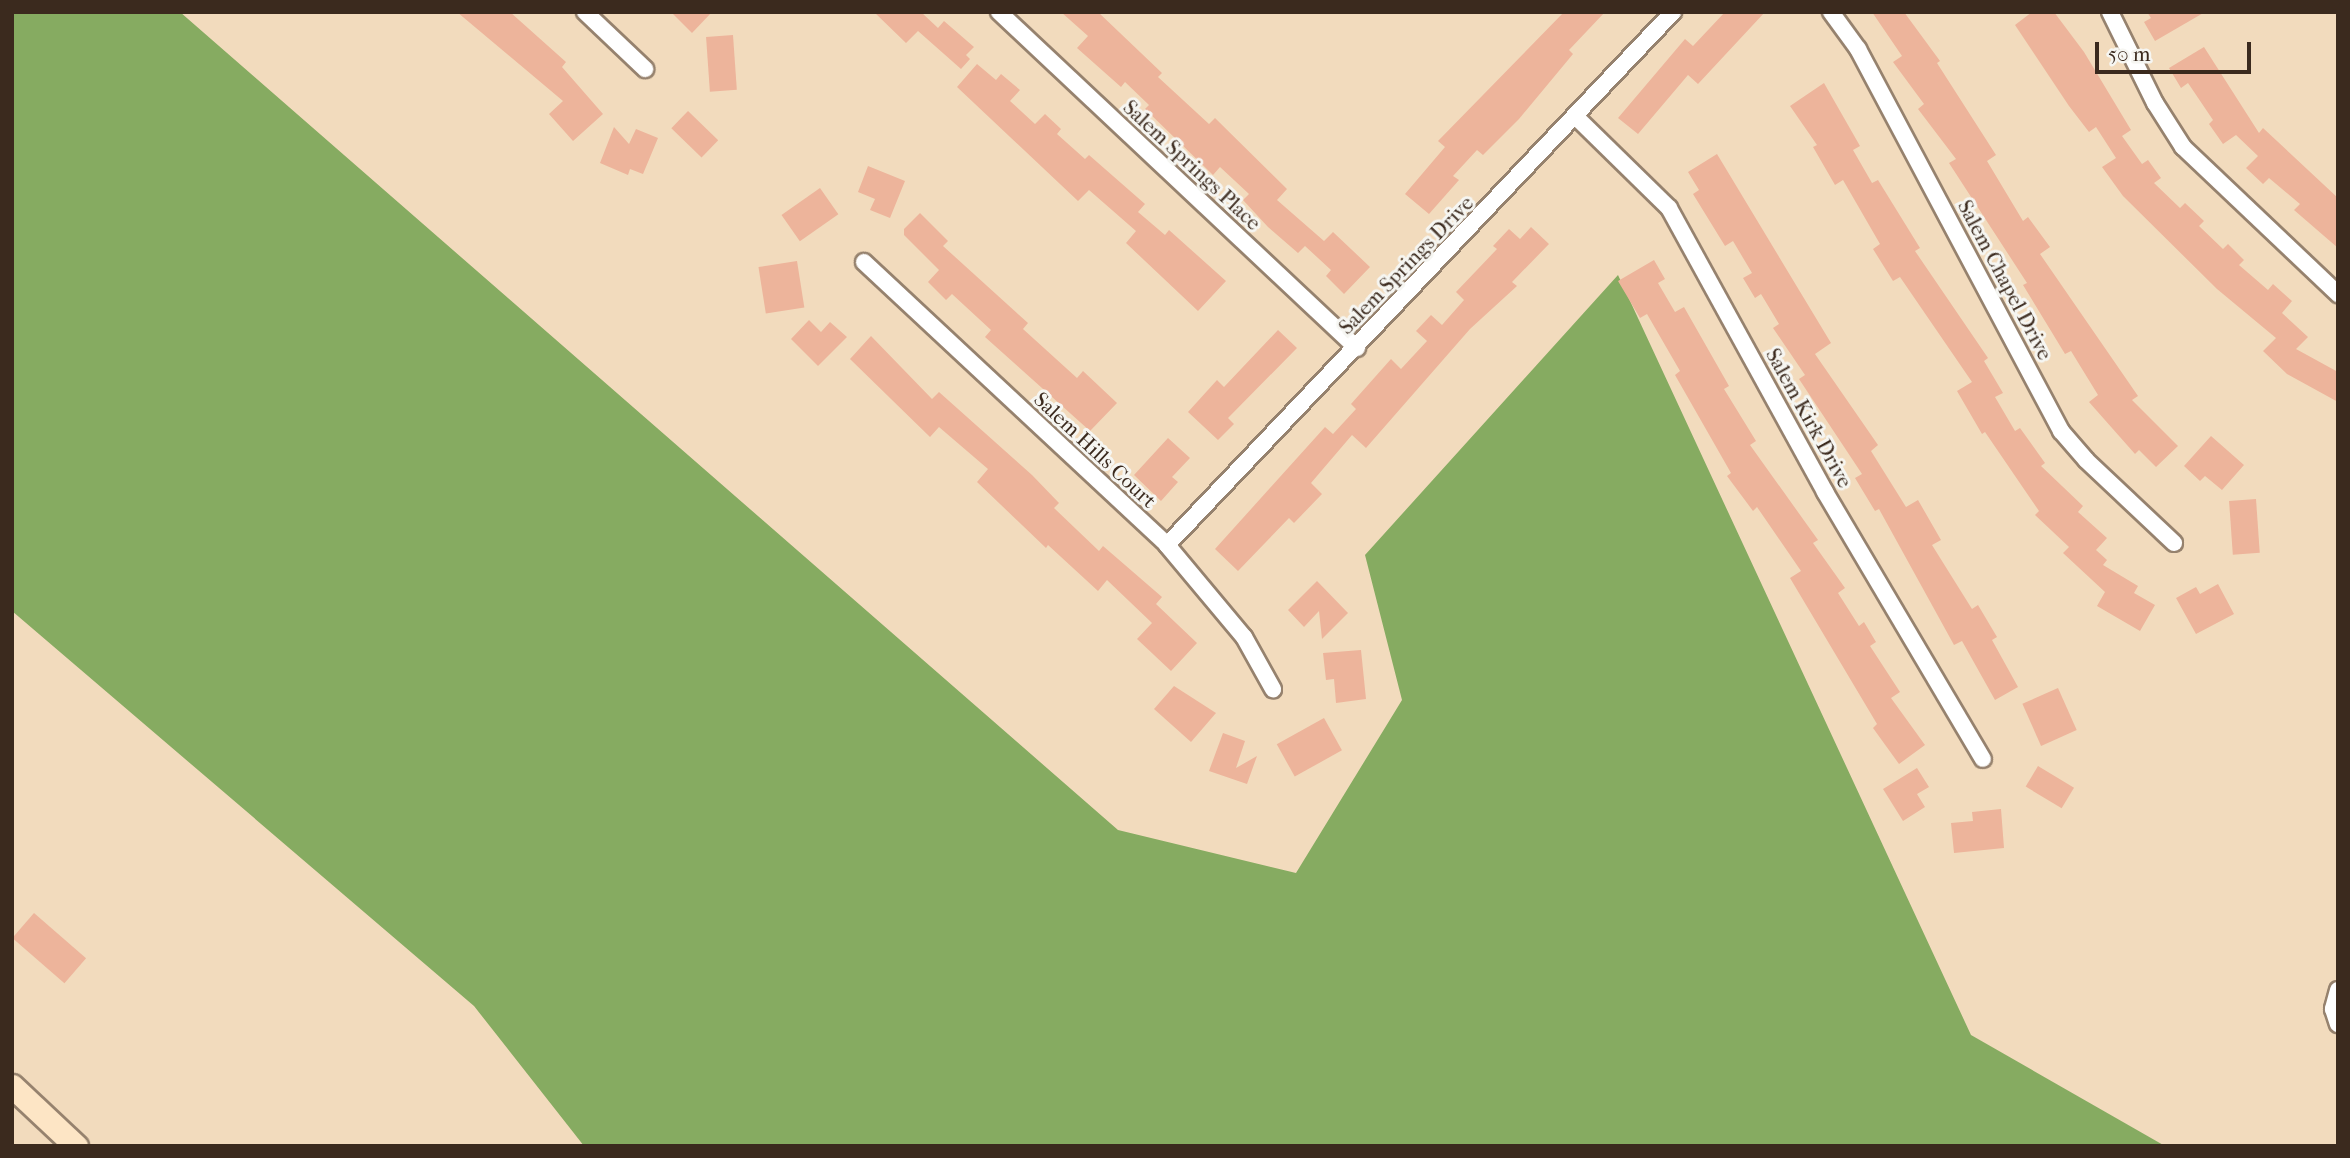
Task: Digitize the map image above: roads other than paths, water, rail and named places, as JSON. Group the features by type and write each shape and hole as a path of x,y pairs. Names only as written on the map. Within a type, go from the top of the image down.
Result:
{"main road":[{"path":"12,1086 76,1146"}],"street":[{"path":"585,12 645,69"},
{"name":"Salem Springs Place","path":"999,12 1357,348"},
{"name":"Salem Springs Drive","path":"1167,545 1357,348 1673,12"},
{"name":"Salem Chapel Drive","path":"1831,12 1858,49 2061,431 2086,460 2174,543"},
{"path":"2110,12 2155,103 2183,147 2338,294"},
{"name":"Salem Kirk Drive","path":"1576,117 1669,208 1825,492 1983,759"},
{"name":"Salem Hills Court","path":"864,262 1167,545 1244,637 1273,689"},
{"path":"2338,990 2333,1009 2338,1024"}]}
